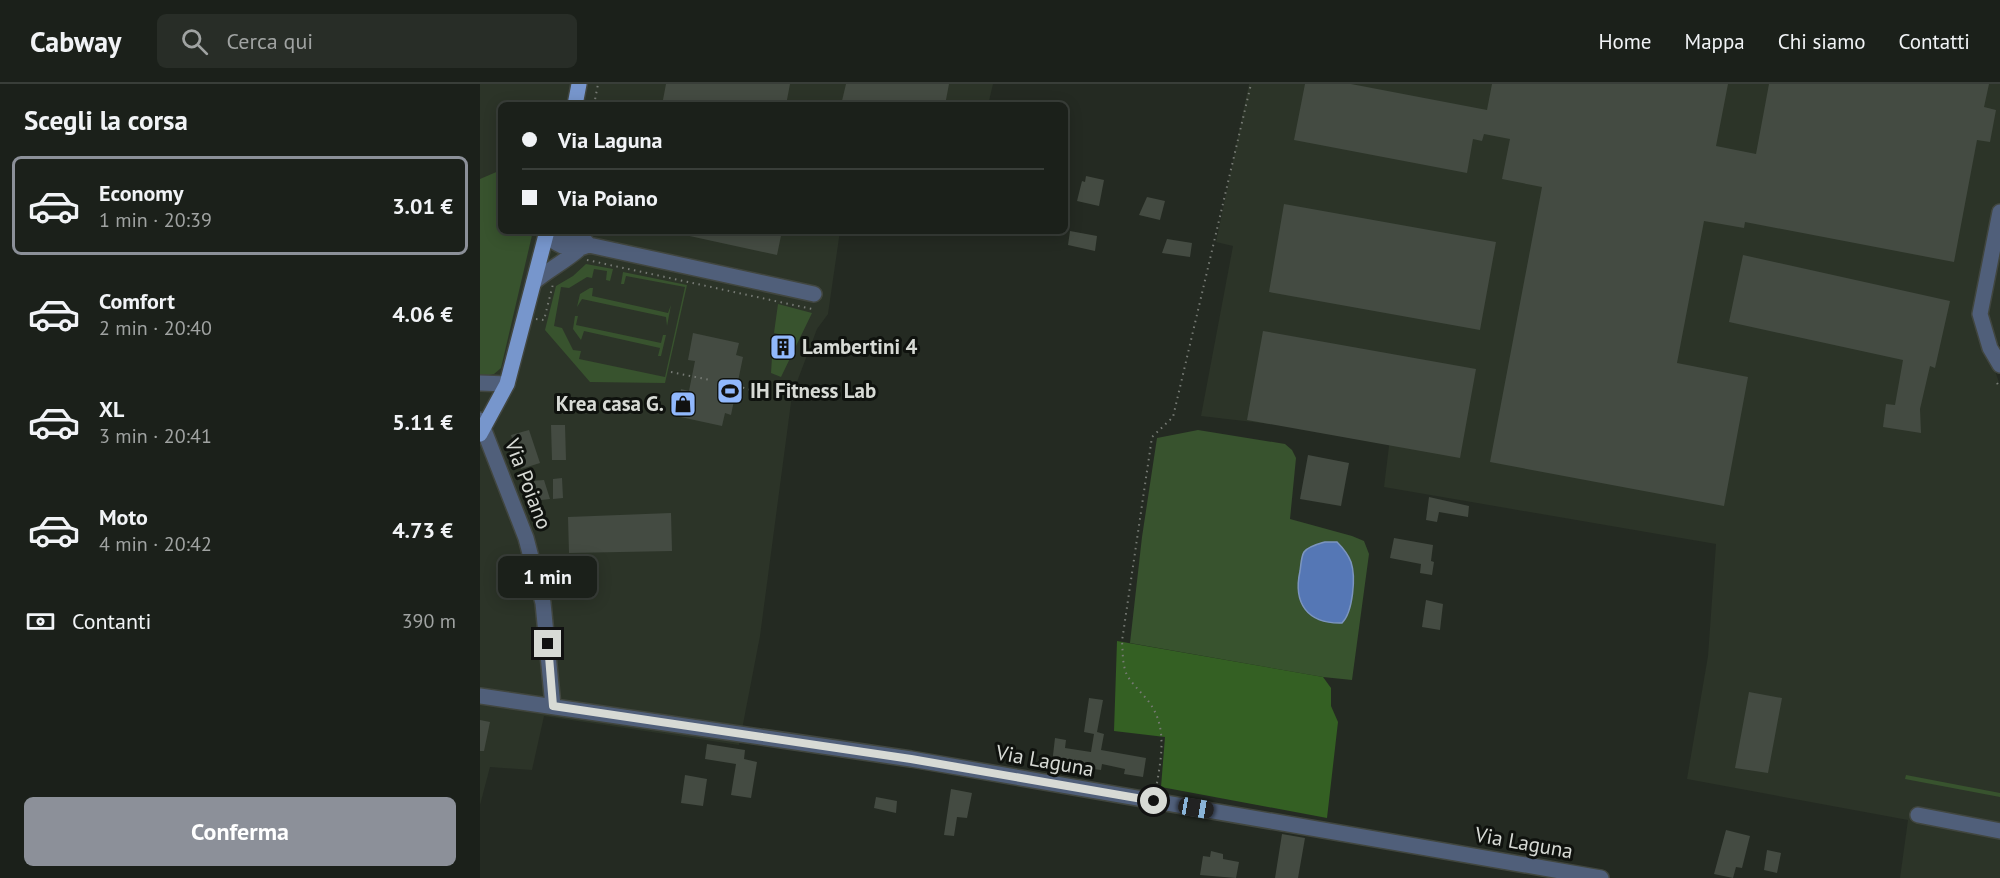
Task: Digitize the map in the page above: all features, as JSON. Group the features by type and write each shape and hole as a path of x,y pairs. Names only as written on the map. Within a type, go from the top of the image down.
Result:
{"main road":[{"path":"576,102 579,84"},
{"path":"481,428 507,384 547,234"}],"street":[{"path":"2000,212 1980,314 1990,348 2000,365"},
{"path":"547,234 567,249 582,240 813,301"},
{"path":"534,282 550,269 565,262 582,240"},
{"path":"480,383 507,384"},
{"name":"Via Poiano","path":"481,428 526,538 540,592 553,706"},
{"name":"Via Laguna","path":"480,696 911,759 1601,878"},
{"path":"1918,815 2000,831"}],"path":[{"path":"595,102 598,84"},
{"path":"1154,801 1161,753 1161,730 1155,711 1128,678 1123,664 1122,641 1152,437 1173,417 1251,84"},
{"path":"582,240 585,260 813,301"},
{"path":"533,319 544,320 553,282"},
{"path":"671,372 710,380"},
{"path":"1997,383 2000,388"},
{"path":"737,386 755,391"}],"shaded area":[{"path":"480,84 993,84 989,102 498,102 498,234 840,234 828,314 817,329 792,395 760,636 739,745 544,716 532,770 490,767 480,805"},
{"path":"1249,84 2000,84 2000,345 1984,339 2000,385 2000,878 1900,878 1908,820 1687,779 1708,656 1716,544 1384,487 1390,438 1201,416 1233,246 1216,242"}],"green space":[{"path":"498,171 498,234 532,234 501,368 494,374 480,377 480,179"},
{"path":"586,264 613,269 610,281 606,280 607,271 594,269 592,278 587,277 569,288 561,287 554,326 562,328 573,350 581,351 579,359 665,377 685,287 626,276 624,284 621,284 623,272 687,285 665,383 590,382 545,330 556,286 573,276"},
{"path":"593,288 592,296 668,313 671,305 667,326 666,317 582,299 577,307 580,294"},
{"path":"778,304 812,313 781,377 771,373 772,357 788,360 791,337 774,333"},
{"path":"575,316 578,316 576,325 661,343 663,335 666,335 661,356 658,356 660,348 584,331 581,340 573,329"},
{"path":"1198,430 1285,444 1296,458 1290,519 1364,541 1369,554 1352,680 1323,677 1130,643 1142,537 1157,438"},
{"path":"1117,641 1323,677 1331,688 1331,706 1338,722 1327,818 1161,787 1165,737 1114,731"},
{"path":"1906,775 2000,793 2000,797 1905,779"}],"water":[{"path":"1325,542 1337,542 1351,562 1353,585 1351,603 1342,623 1320,620 1311,615 1301,602 1299,593 1298,582 1304,552"}],"building":[{"path":"666,84 790,84 787,102 663,102"},
{"path":"846,84 949,84 946,102 842,102"},
{"path":"1305,84 1351,84 1487,110 1492,84 1728,84 1716,146 1756,154 1769,84 1989,84 1984,107 1996,110 1990,142 1977,140 1954,262 1745,222 1744,228 1704,221 1677,363 1748,377 1724,506 1490,462 1542,187 1502,179 1510,139 1484,134 1482,141 1473,139 1467,173 1294,140"},
{"path":"1086,176 1104,180 1099,206 1077,201 1082,181 1085,182"},
{"path":"1147,197 1165,201 1160,220 1139,215"},
{"path":"1284,204 1496,242 1480,330 1269,292"},
{"path":"1070,231 1097,236 1095,251 1068,245"},
{"path":"685,234 781,234 777,255"},
{"path":"1167,239 1192,243 1190,257 1162,253"},
{"path":"1743,255 1950,301 1935,368 1930,366 1920,409 1921,433 1883,427 1886,404 1895,405 1903,360 1729,322"},
{"path":"1263,331 1476,369 1460,458 1247,420"},
{"path":"693,333 739,343 736,355 743,357 731,415 725,413 722,426 676,416 681,389 689,391 695,361 688,360"},
{"name":"Lambertini 4","path":"779,338 790,339 788,356 777,355"},
{"path":"551,425 565,425 566,460 552,460"},
{"path":"529,430 540,463 521,469 511,435"},
{"path":"1308,455 1349,463 1341,506 1300,499"},
{"path":"562,478 563,498 553,499 553,479"},
{"path":"544,480 550,499 532,501 531,481"},
{"path":"1429,497 1469,506 1468,517 1439,512 1437,522 1426,520"},
{"path":"671,513 672,551 569,553 568,517"},
{"path":"1394,538 1433,545 1432,575 1420,573 1421,564 1390,558"},
{"path":"1426,600 1443,604 1440,630 1422,627"},
{"path":"1749,692 1782,698 1768,773 1735,768"},
{"path":"1089,698 1103,700 1097,732 1104,734 1101,750 1146,758 1143,777 1124,774 1125,769 1102,764 1101,770 1052,764 1055,738 1066,740 1065,748 1091,752 1094,734 1084,732"},
{"path":"480,720 490,722 484,751 480,751"},
{"path":"707,744 745,750 744,759 757,762 751,798 731,795 736,764 705,759"},
{"path":"685,775 707,779 703,806 681,803"},
{"path":"951,789 972,793 967,818 957,817 954,836 944,835"},
{"path":"876,797 897,801 896,813 874,808"},
{"path":"1726,830 1750,836 1742,868 1736,867 1733,878 1714,874"},
{"path":"1282,834 1305,838 1298,878 1275,878"},
{"path":"1767,850 1781,853 1777,873 1764,870"},
{"path":"1211,851 1223,854 1223,859 1239,862 1236,878 1200,875 1203,856 1210,857"}],"place":[{"name":"Lambertini 4","path":"783,347"},
{"name":"IH Fitness Lab","path":"730,391"},
{"name":"Krea casa G.","path":"683,404"}],"route":[{"path":"548,644 553,706 911,759 1154,801"}]}
